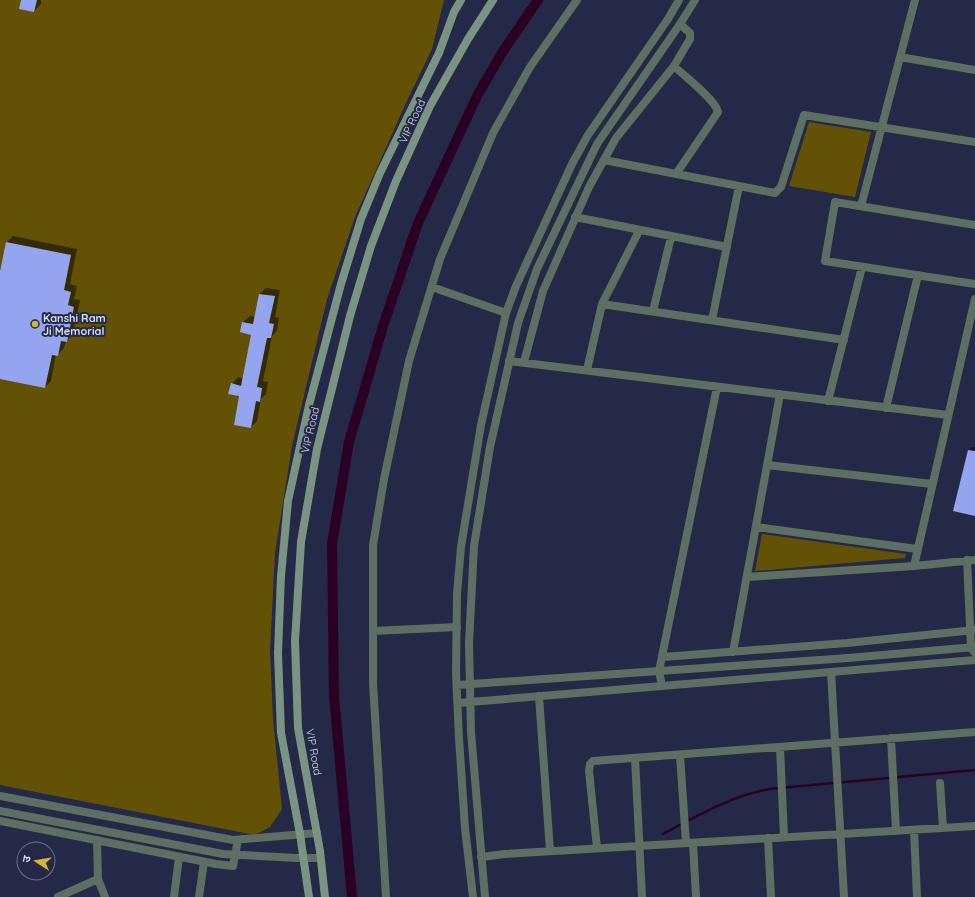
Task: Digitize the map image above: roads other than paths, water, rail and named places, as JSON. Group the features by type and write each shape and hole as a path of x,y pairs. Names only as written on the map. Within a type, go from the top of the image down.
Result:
{"main road":[{"name":"VIP Road","path":"308,895 300,834 281,733 278,661 280,576 288,501 308,405 341,284 361,219 380,173 439,52 454,12 461,0"},
{"name":"VIP Road","path":"324,897 317,833 298,728 295,641 301,542 316,449 350,316 371,246 396,181 430,106 468,39 493,0"}],"street":[{"path":"386,897 373,683 373,545 384,480 409,361 440,259 493,133 530,67 577,0"},
{"path":"473,897 465,828 457,685 457,594 464,532 481,425 506,313 516,286 572,164 588,135 668,19 679,0"},
{"path":"485,897 471,732 470,701 469,643 474,546 490,447 518,323 537,269 598,144 695,0"},
{"path":"861,206 915,0"},
{"path":"524,362 543,291 589,187 616,138 674,66 690,39 690,33 688,30 680,24"},
{"path":"900,57 975,70"},
{"path":"674,66 708,97 717,108 718,112 676,174"},
{"path":"604,160 775,193 781,187 804,115 882,126 975,142"},
{"path":"712,320 739,186"},
{"path":"975,225 835,202 825,261 975,284"},
{"path":"575,217 639,231 727,247"},
{"path":"587,370 602,304 639,231"},
{"path":"653,311 671,237"},
{"path":"828,400 862,267"},
{"path":"886,408 918,275"},
{"path":"432,287 506,313"},
{"path":"914,566 948,415 971,333 975,299"},
{"path":"602,304 844,340"},
{"path":"510,361 948,415"},
{"path":"662,686 660,671 717,387"},
{"path":"734,652 780,394"},
{"path":"767,465 932,484"},
{"path":"756,527 918,549"},
{"path":"457,685 974,649 972,630 971,560 914,566 747,576"},
{"path":"373,631 457,627"},
{"path":"663,657 847,643 972,630"},
{"path":"458,703 975,660"},
{"path":"832,672 844,897"},
{"path":"539,696 550,851"},
{"path":"597,848 589,771 590,764 593,761 975,732"},
{"path":"891,738 896,831"},
{"path":"780,747 784,838"},
{"path":"680,754 684,813 690,843 696,897"},
{"path":"635,758 642,897"},
{"path":"940,783 943,828"},
{"path":"0,796 238,840 317,833"},
{"path":"0,811 222,854 320,858"},
{"path":"0,821 204,862 233,866 238,840"},
{"path":"481,857 597,848 975,826"},
{"path":"914,830 917,897"},
{"path":"768,838 771,897"},
{"path":"98,840 98,879 105,897"},
{"path":"174,897 179,857"},
{"path":"199,897 204,862"},
{"path":"58,897 98,879"}],"waterway":[{"path":"352,897 334,696 332,544 349,442 383,326 418,223 477,96 503,51 538,0"},
{"path":"663,834 701,814 741,796 769,789 975,770"}],"place":[{"name":"Kanshi Ram Ji Memorial","path":"35,324"}]}
